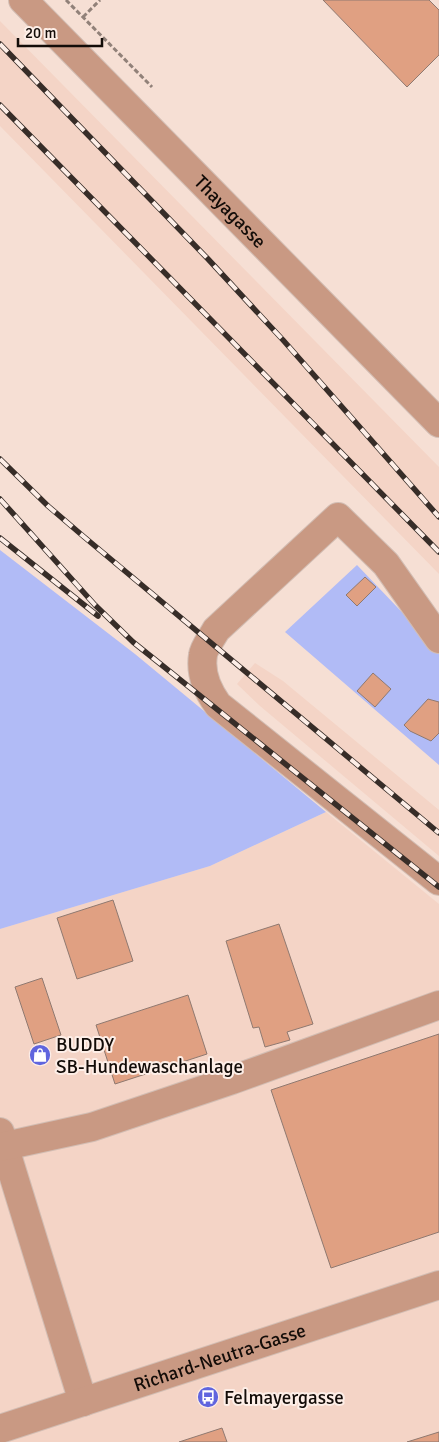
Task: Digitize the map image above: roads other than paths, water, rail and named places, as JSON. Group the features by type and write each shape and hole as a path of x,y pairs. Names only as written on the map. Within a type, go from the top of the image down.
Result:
{"street":[{"name":"Thayagasse","path":"23,0 439,423"},
{"path":"439,639 386,564 338,517 216,630 203,654 202,670 208,691 218,705 439,881"},
{"path":"83,1402 2,1141 102,1124 232,1080 439,1005"},
{"name":"Richard-Neutra-Gasse","path":"0,1429 439,1285"}],"railway":[{"path":"0,44 208,259 283,340 439,517"},
{"path":"0,105 439,552"},
{"path":"0,459 48,506 83,536 439,833"},
{"path":"0,499 95,605 133,642 439,887"},
{"path":"0,538 98,616"}],"place":[{"name":"BUDDY SB-Hundewaschanlage","path":"40,1055"},
{"name":"Felmayergasse","path":"208,1397"}]}
